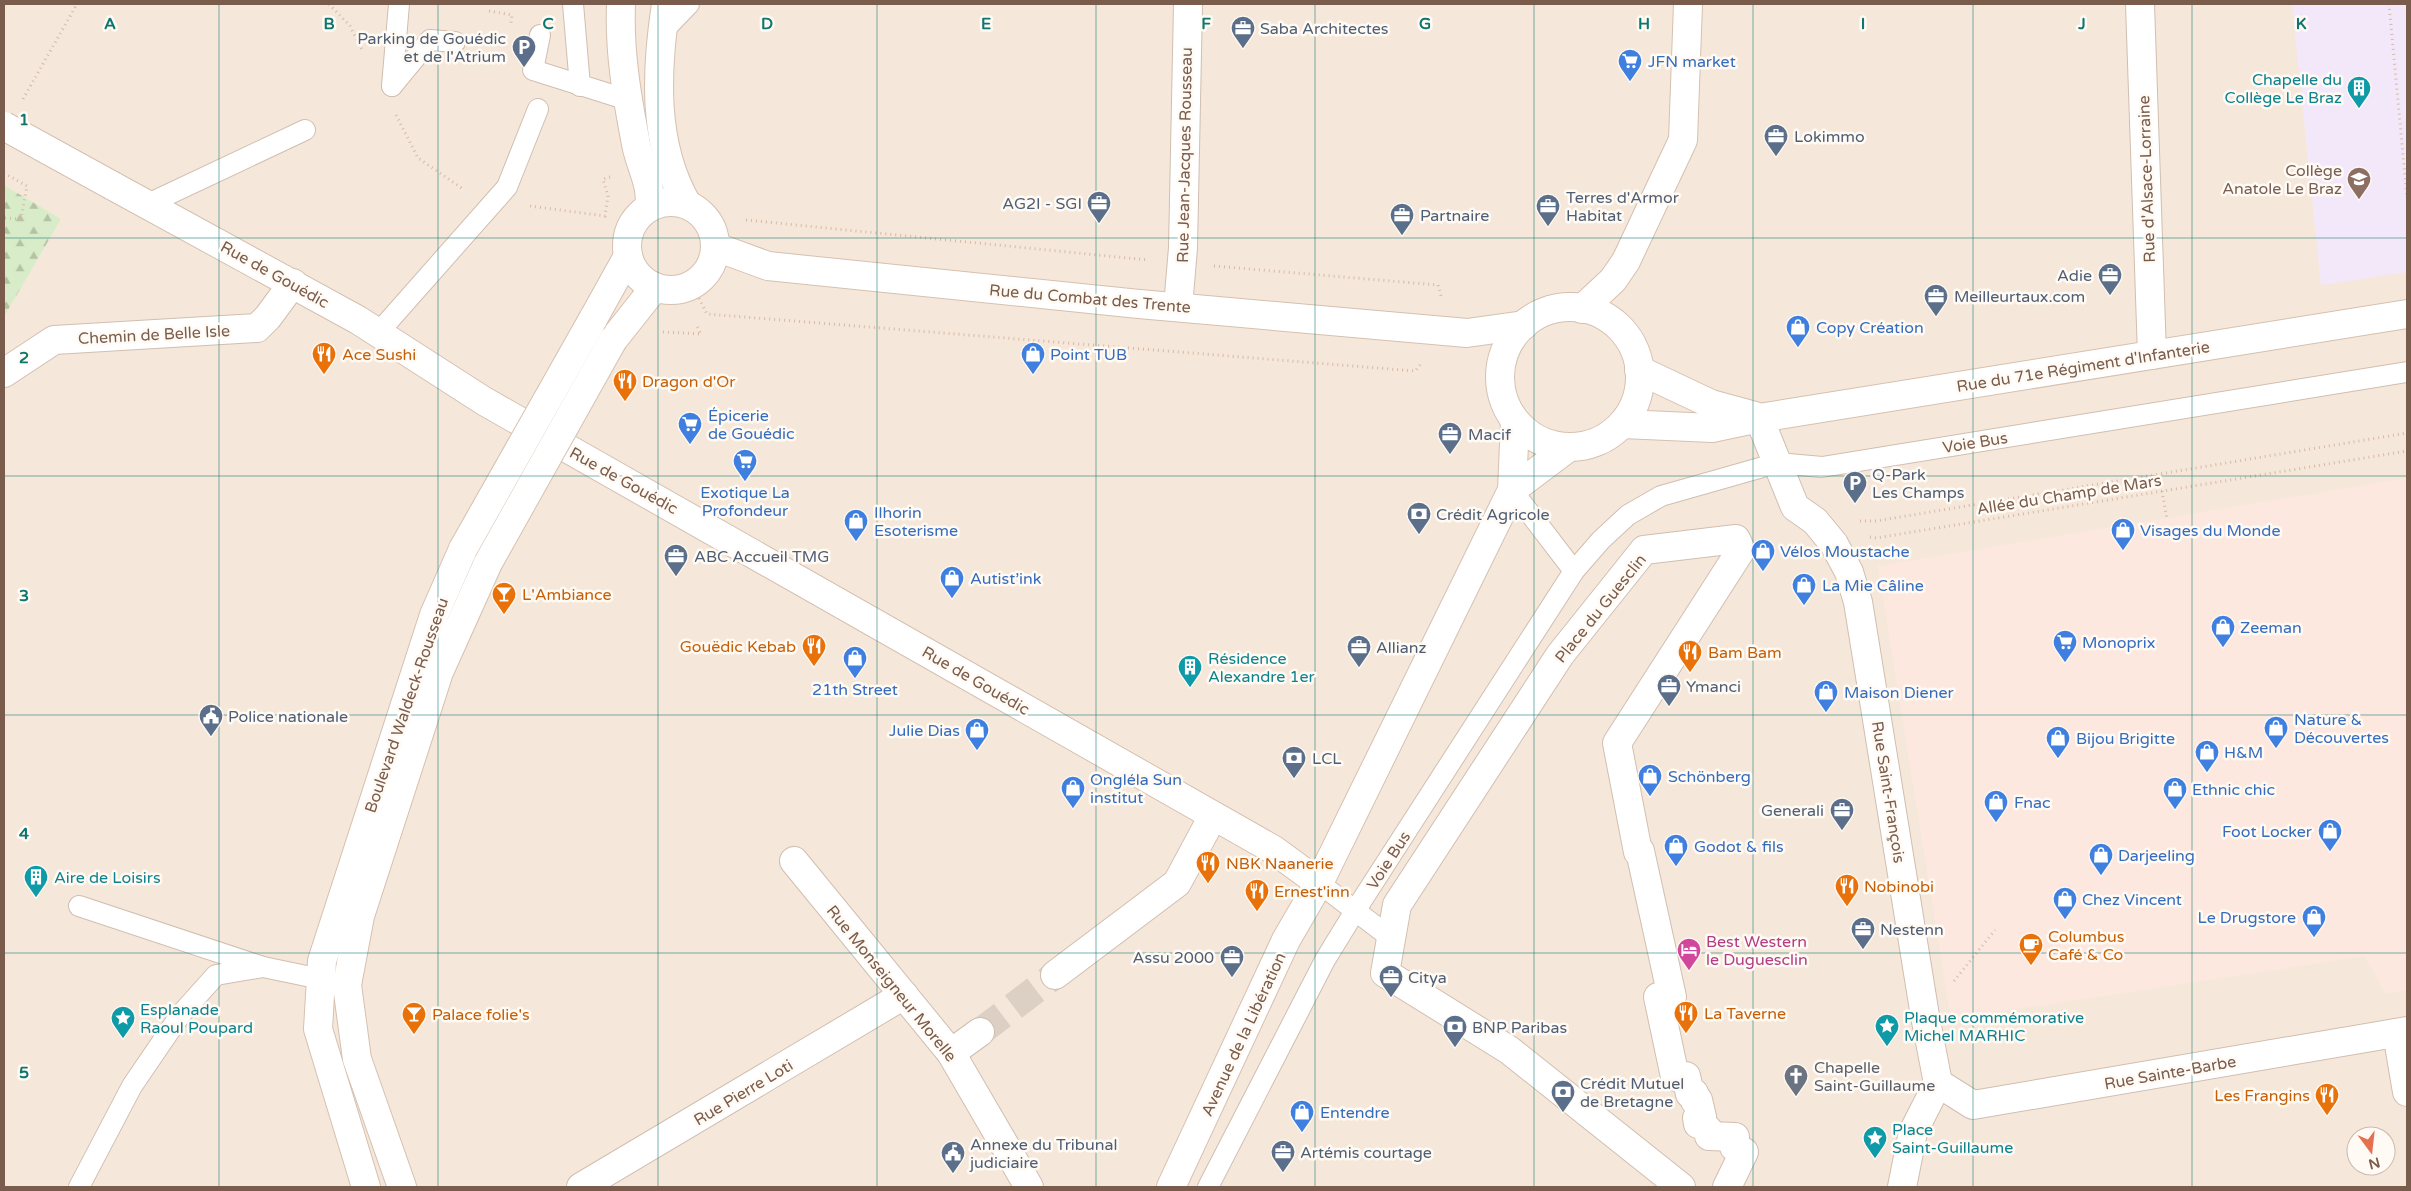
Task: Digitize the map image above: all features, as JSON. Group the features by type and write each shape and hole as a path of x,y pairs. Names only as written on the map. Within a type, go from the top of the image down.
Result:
{"main road":[{"path":"621,4 622,68 637,147 651,196 649,207"},
{"path":"666,4 658,90 663,140 678,189 713,232 716,247 708,270 692,285 673,290 655,287 642,280 633,270 628,256 627,242 630,228 638,217 649,207 661,203 674,202 695,210"},
{"name":"Rue Jean-Jacques Rousseau","path":"1178,307 1182,263 1188,4"},
{"path":"1582,308 1613,280 1626,261 1683,140 1688,4"},
{"name":"Rue d'Alsace-Lorraine","path":"2140,4 2152,355"},
{"name":"Rue de Gouédic","path":"12,115 113,186 293,284 378,333 484,401 1274,850 1319,883"},
{"name":"Rue du Combat des Trente","path":"716,247 768,266 1178,307 1458,332 1524,325"},
{"name":"Boulevard Waldeck-Rousseau","path":"366,1187 318,1029 322,961 434,615 463,549 628,256"},
{"path":"1609,320 1613,280"},
{"name":"Chemin de Belle Isle","path":"4,373 54,340 257,328 268,317 293,284"},
{"path":"402,1187 357,1060 346,985 360,916 439,672 488,564 614,340 638,306 655,287"},
{"path":"1562,308 1582,308 1609,320 1624,334 1635,350 1639,370 1639,389 1633,408 1623,424 1608,437 1589,444 1569,447 1548,444 1530,435 1515,421 1505,404 1500,386 1501,367 1509,344 1524,325 1542,314 1562,308"},
{"name":"Rue du 71e Régiment d'Infanterie","path":"1623,424 1712,428 1759,418 2407,314"},
{"path":"1458,332 1501,367"},
{"path":"1639,370 1711,404 1759,418"},
{"name":"Rue Saint-François","path":"1759,418 1795,507 1820,526 1834,544 1849,572 1858,602 1925,1016 1938,1083"},
{"path":"1319,883 1512,490 1515,421"},
{"path":"1512,490 1569,447"},
{"name":"Place du Guesclin","path":"1681,1187 1509,1050 1385,972 1397,905 1554,663 1644,550 1736,539 1741,550 1617,744 1638,852 1640,851 1672,997 1669,995 1658,997 1675,1077 1686,1076 1690,1094 1694,1093 1695,1101 1698,1100 1702,1117 1697,1118 1698,1124 1702,1123 1709,1131 1709,1136 1734,1137 1732,1140 1734,1147 1744,1152 1732,1185"},
{"path":"1055,974 1177,883 1213,816"},
{"name":"Rue Monseigneur Morelle","path":"794,861 951,1053 1029,1187"},
{"name":"Avenue de la Libération","path":"1171,1187 1286,940 1319,883"},
{"name":"Rue Pierre Loti","path":"581,1187 904,995"},
{"path":"951,1053 980,1032"},
{"path":"2402,1032 2407,1092"},
{"name":"Rue Sainte-Barbe","path":"1938,1083 1973,1105 2402,1032"},
{"path":"1902,1187 1913,1132 1938,1083"}],"lane":[{"path":"399,4 392,86 430,40 455,42"},
{"path":"574,4 580,86"},
{"path":"662,32 689,4"},
{"path":"540,35 533,70 557,84 580,86 628,100"},
{"path":"378,333 507,187 538,109"},
{"path":"148,204 304,130"},
{"name":"Voie Bus","path":"1208,1187 1325,960 1355,911 1574,571 1601,540 1628,515 1661,496 1777,464 1822,466 2407,372"},
{"path":"1512,490 1574,571"},
{"path":"1319,883 1391,938"},
{"path":"79,906 262,967 321,979"},
{"path":"79,1187 132,1086 181,1014 216,975 262,967"}],"path":[{"path":"12,115 77,4"},
{"path":"329,4 350,26"},
{"path":"2389,4 2407,198"},
{"path":"490,11 501,13"},
{"path":"4,173 27,186 21,219 4,218"},
{"path":"524,206 605,216 608,196 603,179"},
{"path":"692,285 707,314 1415,371 1458,332 1438,285 1182,263 695,210"},
{"path":"656,331 701,334 697,326"},
{"name":"Allée du Champ de Mars","path":"1820,526 1876,521 2407,433"},
{"name":"Allée du Champ de Mars","path":"1820,526 1876,538 2407,451"},
{"path":"2162,491 2166,519"},
{"path":"1925,1016 1995,930"}],"shaded area":[{"path":"4,4 2407,4 2407,1187 4,1187 4,317 60,219 4,185"},
{"name":"Collège Anatole Le Braz","path":"2292,4 2407,4 2407,272 2321,285"},
{"path":"2407,478 2407,990 2385,993 2365,956 1951,1019 1878,566"}],"green space":[{"path":"4,185 61,219 4,317"}],"tunnel":[{"path":"980,1032 1055,975"}],"place":[{"name":"Saba Architectes","path":"1243,49"},
{"name":"Parking de Gouédic et de l'Atrium","path":"524,68"},
{"name":"JFN market","path":"1630,82"},
{"name":"Chapelle du Collège Le Braz","path":"2359,109"},
{"name":"Lokimmo","path":"1776,157"},
{"name":"Collège Anatole Le Braz","path":"2359,200"},
{"name":"AG2I - SGI","path":"1099,224"},
{"name":"Terres d'Armor Habitat","path":"1548,227"},
{"name":"Partnaire","path":"1402,236"},
{"name":"Adie","path":"2110,296"},
{"name":"Meilleurtaux.com","path":"1936,317"},
{"name":"Copy Création","path":"1798,348"},
{"name":"Ace Sushi","path":"324,375"},
{"name":"Point TUB","path":"1033,375"},
{"name":"Dragon d'Or","path":"625,402"},
{"name":"Épicerie de Gouédic","path":"690,445"},
{"name":"Macif","path":"1450,455"},
{"name":"Exotique La Profondeur","path":"745,482"},
{"name":"Q-Park Les Champs","path":"1855,504"},
{"name":"Crédit Agricole","path":"1419,535"},
{"name":"Ilhorin Esoterisme","path":"856,542"},
{"name":"Visages du Monde","path":"2123,551"},
{"name":"Vélos Moustache","path":"1763,572"},
{"name":"ABC Accueil TMG","path":"676,577"},
{"name":"Autist’ink","path":"952,599"},
{"name":"La Mie Câline","path":"1804,606"},
{"name":"L'Ambiance","path":"504,615"},
{"name":"Zeeman","path":"2223,648"},
{"name":"Monoprix","path":"2065,663"},
{"name":"Gouëdic Kebab","path":"814,667"},
{"name":"Allianz","path":"1359,668"},
{"name":"Bam Bam","path":"1690,673"},
{"name":"21th Street","path":"855,679"},
{"name":"Résidence Alexandre 1er","path":"1190,688"},
{"name":"Ymanci","path":"1669,707"},
{"name":"Maison Diener","path":"1826,713"},
{"name":"Police nationale","path":"211,737"},
{"name":"Nature & Découvertes","path":"2276,749"},
{"name":"Julie Dias","path":"977,751"},
{"name":"Bijou Brigitte","path":"2058,759"},
{"name":"H&M","path":"2207,773"},
{"name":"LCL","path":"1294,779"},
{"name":"Schönberg","path":"1650,797"},
{"name":"Ongléla Sun institut","path":"1073,809"},
{"name":"Ethnic chic","path":"2175,810"},
{"name":"Fnac","path":"1996,823"},
{"name":"Generali","path":"1842,831"},
{"name":"Foot Locker","path":"2330,852"},
{"name":"Godot & fils","path":"1676,867"},
{"name":"Darjeeling","path":"2101,876"},
{"name":"NBK Naanerie","path":"1208,884"},
{"name":"Aire de Loisirs","path":"36,898"},
{"name":"Nobinobi","path":"1847,907"},
{"name":"Ernest'inn","path":"1257,912"},
{"name":"Chez Vincent","path":"2065,920"},
{"name":"Le Drugstore","path":"2314,938"},
{"name":"Nestenn","path":"1863,950"},
{"name":"Columbus Café & Co","path":"2031,966"},
{"name":"Best Western le Duguesclin","path":"1689,971"},
{"name":"Assu 2000","path":"1232,978"},
{"name":"Citya","path":"1391,998"},
{"name":"La Taverne","path":"1686,1034"},
{"name":"Palace folie's","path":"414,1035"},
{"name":"Esplanade Raoul Poupard","path":"123,1039"},
{"name":"Plaque commémorative Michel MARHIC","path":"1887,1047"},
{"name":"BNP Paribas","path":"1455,1048"},
{"name":"Chapelle Saint-Guillaume","path":"1796,1097"},
{"name":"Crédit Mutuel de Bretagne","path":"1563,1113"},
{"name":"Les Frangins","path":"2327,1116"},
{"name":"Entendre","path":"1302,1133"},
{"name":"Place Saint-Guillaume","path":"1875,1159"},
{"name":"Artémis courtage","path":"1283,1173"},
{"name":"Annexe du Tribunal judiciaire","path":"953,1174"}]}
